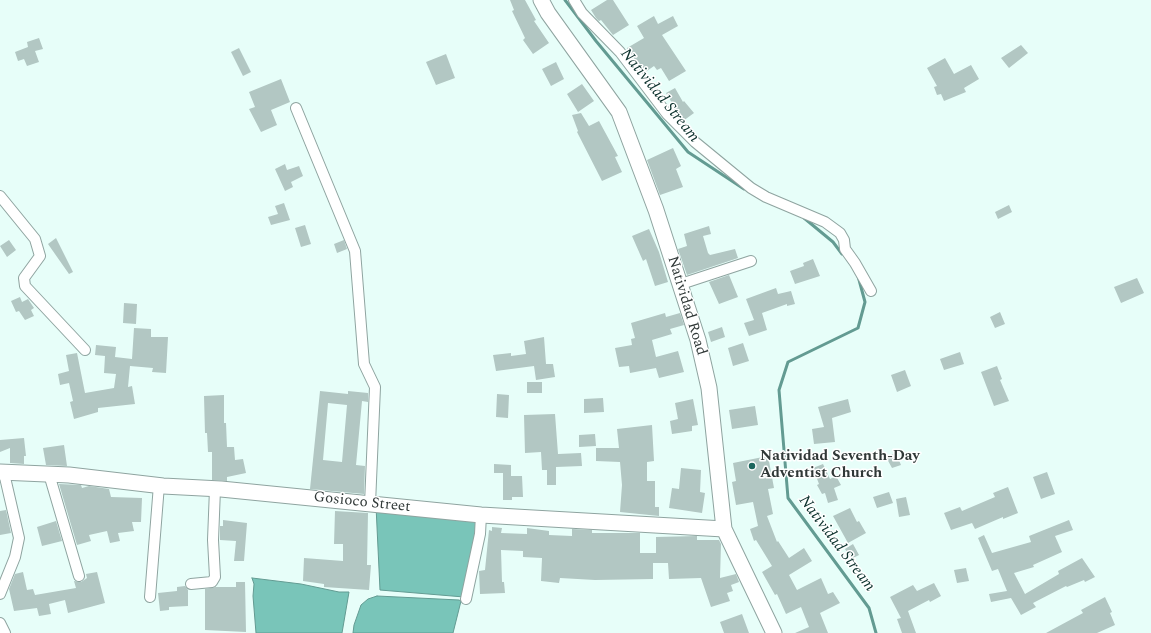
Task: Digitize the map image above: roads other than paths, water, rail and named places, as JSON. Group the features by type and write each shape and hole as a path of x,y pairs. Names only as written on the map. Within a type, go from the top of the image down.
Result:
{"street":[{"name":"Natividad Road","path":"541,0 548,13 618,112 656,210 698,340 709,388 724,529 774,633"},
{"path":"574,0 582,13 620,52 667,114 695,142 751,188 766,197 825,222 840,233 844,240 844,249 855,263 871,291"},
{"path":"296,108 355,251 364,364 375,387 370,504"},
{"path":"0,196 35,239 40,256 24,278 25,286 85,350"},
{"path":"681,284 751,261"},
{"path":"0,594 15,556 19,538 2,472"},
{"name":"Gosioco Street","path":"2,472 49,474 159,486 214,489 482,515 724,529"},
{"path":"49,474 79,576"},
{"path":"150,597 159,486"},
{"path":"191,584 212,582 215,577 213,540 214,489"},
{"path":"466,598 480,534 482,515"},
{"path":"0,623 5,633"}],"waterway":[{"name":"Natividad Stream","path":"565,0 596,41 688,152 744,189"},
{"name":"Natividad Stream","path":"804,218 833,242 842,254"},
{"name":"Natividad Stream","path":"858,276 865,302 858,328 788,362 779,390 788,498 869,608 876,633"}],"place":[{"name":"Natividad Seventh-Day Adventist Church","path":"752,466"}]}
